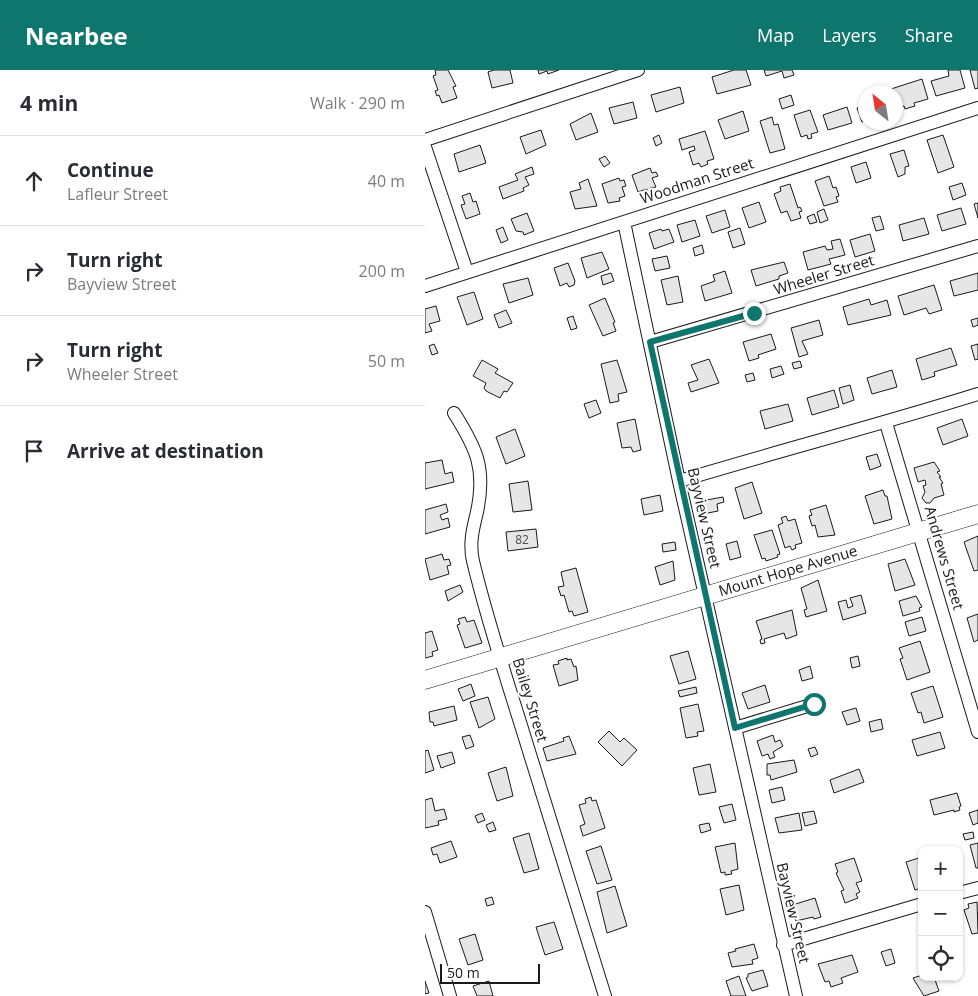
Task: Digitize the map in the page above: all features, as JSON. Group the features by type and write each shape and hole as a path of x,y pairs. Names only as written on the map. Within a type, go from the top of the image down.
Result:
{"main road":[{"name":"Mount Hope Avenue","path":"425,680 978,514"}],"street":[{"path":"425,140 638,70"},
{"name":"Woodman Street","path":"425,286 978,108"},
{"path":"425,147 467,272"},
{"name":"Bayview Street","path":"624,222 679,481 796,996"},
{"name":"Wheeler Street","path":"650,342 978,246"},
{"path":"679,481 774,452 886,423 978,394"},
{"name":"Bailey Street","path":"454,413 478,454 482,473 472,534 473,558 500,658 605,996"},
{"name":"Andrews Street","path":"886,423 920,531 978,732"},
{"path":"735,728 814,704"},
{"path":"963,892 978,888"},
{"path":"783,945 918,905"},
{"path":"425,912 450,996"}],"building":[{"path":"435,70 448,70 456,86 453,87 457,98 442,103 435,91 438,90 433,76 436,75"},
{"path":"510,70 513,83 492,88 488,72"},
{"path":"538,70 559,70 548,74 547,71 539,74"},
{"path":"734,70 746,70 751,85 717,94 712,77"},
{"path":"764,70 792,70 794,75 784,78 782,71 766,76"},
{"path":"948,70 960,70 965,88 936,96 931,81 949,76"},
{"path":"970,70 978,70 978,88 975,89"},
{"path":"922,79 928,99 914,103 915,106 905,109 903,106 903,85"},
{"path":"680,87 684,103 656,112 651,95"},
{"path":"791,95 794,105 782,109 779,99"},
{"path":"633,102 637,118 614,124 609,108"},
{"path":"847,107 852,123 828,130 823,115"},
{"path":"810,110 818,132 811,134 812,138 808,139 807,135 801,137 794,115"},
{"path":"743,111 749,131 725,139 718,120"},
{"path":"591,113 598,132 576,140 570,124"},
{"path":"772,117 774,125 778,124 785,149 770,153 760,121"},
{"path":"541,130 546,145 526,154 520,137"},
{"path":"705,131 714,159 707,161 708,164 701,167 699,163 693,165 689,152 695,150 694,146 682,150 679,139"},
{"path":"659,135 662,143 656,146 653,138"},
{"path":"943,135 954,167 938,173 927,140"},
{"path":"480,145 486,163 459,172 454,154"},
{"path":"904,150 909,166 905,167 905,174 898,177 890,154"},
{"path":"605,156 610,163 604,167 599,159"},
{"path":"866,162 871,178 856,183 851,167"},
{"path":"532,167 534,174 525,177 529,185 523,188 524,191 503,199 499,187 518,180 515,174"},
{"path":"650,168 652,173 656,172 658,176 652,178 656,187 650,188 651,191 648,192 647,189 638,192 632,175"},
{"path":"829,176 833,188 836,187 839,196 836,197 838,202 824,206 815,181"},
{"path":"619,178 620,181 624,180 626,186 622,187 625,196 619,198 620,201 608,203 602,184"},
{"path":"588,179 597,206 575,209 570,192 581,189 579,183"},
{"path":"962,183 966,195 953,200 949,187"},
{"path":"790,184 798,208 800,207 802,211 799,212 801,218 791,221 787,211 781,213 774,194 781,191 780,187"},
{"path":"470,193 473,202 476,201 480,214 466,219 461,205 465,204 462,196"},
{"path":"759,202 766,222 749,228 742,208"},
{"path":"978,203 978,218 974,204"},
{"path":"961,208 966,224 942,231 937,215"},
{"path":"824,209 828,220 820,223 817,212"},
{"path":"725,210 730,227 712,233 706,216"},
{"path":"527,213 534,231 524,235 523,232 516,231 511,219"},
{"path":"814,214 817,222 810,224 807,217"},
{"path":"880,216 884,229 876,231 872,218"},
{"path":"924,218 929,234 903,241 899,225"},
{"path":"695,220 700,236 682,242 677,225"},
{"path":"503,227 508,240 501,243 496,230"},
{"path":"740,228 745,244 733,248 728,232"},
{"path":"661,229 662,231 669,229 674,242 654,249 649,233"},
{"path":"870,234 875,251 855,257 850,240"},
{"path":"840,239 845,255 829,259 831,264 808,270 803,252 825,246 827,250 833,249 831,241"},
{"path":"702,245 704,253 695,256 693,248"},
{"path":"602,252 609,269 587,278 581,258"},
{"path":"667,256 670,268 655,271 652,259"},
{"path":"784,262 788,273 779,276 779,279 756,286 751,270"},
{"path":"568,263 575,281 574,285 569,287 567,283 560,286 554,268"},
{"path":"725,271 732,293 705,301 701,286 715,281 713,275"},
{"path":"611,273 614,281 603,285 601,276"},
{"path":"978,273 978,290 954,296 950,281"},
{"path":"678,276 683,302 667,305 661,280"},
{"path":"528,278 533,295 509,303 503,284"},
{"path":"934,285 942,310 929,314 926,308 904,315 898,296"},
{"path":"474,292 483,319 467,325 457,297"},
{"path":"605,298 615,322 613,323 616,331 603,336 589,305"},
{"path":"869,299 871,305 887,300 891,315 848,325 843,307"},
{"path":"436,306 440,321 429,324 432,331 425,333 425,309"},
{"path":"506,310 512,323 499,328 494,315"},
{"path":"573,316 577,328 571,330 567,318"},
{"path":"978,318 978,325 973,327 971,320"},
{"path":"819,320 823,335 802,341 808,354 799,357 791,328"},
{"path":"771,334 776,349 758,355 759,358 749,361 743,342"},
{"path":"434,344 438,353 432,355 429,346"},
{"path":"978,344 978,359 975,360 971,346"},
{"path":"951,348 957,365 934,372 935,376 922,380 916,359"},
{"path":"709,359 719,383 691,392 688,383 698,380 691,365"},
{"path":"482,360 498,369 495,373 513,383 507,392 504,391 500,398 486,391 484,388 486,383 473,376"},
{"path":"617,360 627,392 618,394 619,401 610,403 601,364"},
{"path":"800,361 802,367 794,369 792,363"},
{"path":"781,366 784,374 772,378 770,369"},
{"path":"892,370 897,387 872,394 867,378"},
{"path":"753,373 755,380 747,382 745,375"},
{"path":"850,385 854,400 843,404 839,388"},
{"path":"834,390 839,407 812,415 807,398"},
{"path":"596,400 601,413 589,418 584,404"},
{"path":"788,404 793,421 765,429 760,411"},
{"path":"635,419 641,450 633,452 631,447 622,448 617,423"},
{"path":"962,419 968,436 943,445 937,428"},
{"path":"515,429 525,456 506,464 496,437"},
{"path":"877,454 881,466 870,470 866,457"},
{"path":"442,460 445,474 452,472 454,482 425,489 425,463"},
{"path":"934,462 940,471 937,472 943,483 941,484 944,495 934,498 930,503 926,503 922,498 925,492 923,486 926,485 925,480 918,482 914,468"},
{"path":"528,481 532,510 513,512 509,484"},
{"path":"752,482 762,513 744,519 735,488"},
{"path":"883,490 885,496 887,496 892,519 874,524 865,496"},
{"path":"660,495 663,511 644,515 641,499"},
{"path":"723,497 724,502 717,504 718,511 703,514 701,501"},
{"path":"446,504 448,512 440,515 442,520 448,518 450,527 425,534 425,510"},
{"path":"826,505 835,535 818,537 815,525 812,526 809,516 812,515 810,510"},
{"path":"786,516 788,521 795,519 802,543 795,545 796,548 792,550 790,546 785,548 778,525 783,523 781,518"},
{"path":"536,529 538,547 508,551 506,532"},
{"path":"772,530 780,554 777,555 778,557 766,561 765,558 762,559 754,535"},
{"path":"978,536 978,570 974,571 964,542"},
{"path":"737,541 741,557 730,560 726,544"},
{"path":"675,542 676,550 663,552 662,544"},
{"path":"442,554 444,560 449,559 451,565 447,566 449,574 430,580 425,559"},
{"path":"905,559 915,585 895,591 888,564"},
{"path":"673,561 675,580 660,585 655,567"},
{"path":"576,568 588,612 574,616 572,611 569,612 564,595 561,596 558,587 564,586 561,572"},
{"path":"818,580 827,611 806,617 804,610 807,609 801,588"},
{"path":"460,585 463,592 448,601 445,591"},
{"path":"861,595 866,613 843,620 838,602 846,600 848,608 853,606 850,598"},
{"path":"916,596 922,607 919,608 920,611 903,616 899,601"},
{"path":"792,610 797,635 786,639 784,633 764,639 765,643 761,644 760,640 762,639 756,621"},
{"path":"978,614 978,640 974,642 967,618"},
{"path":"465,617 467,622 474,620 482,643 465,648 457,625 460,624 458,619"},
{"path":"922,617 926,631 909,636 905,622"},
{"path":"432,631 438,650 432,652 433,656 425,658 425,633"},
{"path":"920,641 930,672 907,680 900,659 903,658 899,648"},
{"path":"688,651 696,679 679,684 670,656"},
{"path":"858,656 860,666 852,668 850,658"},
{"path":"567,658 567,660 571,659 574,667 576,666 578,680 559,686 553,665 559,664 558,661"},
{"path":"810,666 813,678 802,681 799,670"},
{"path":"471,684 475,696 463,701 458,689"},
{"path":"765,685 770,702 748,709 742,693"},
{"path":"933,686 943,717 924,723 921,712 918,713 911,693"},
{"path":"696,687 697,693 680,697 678,691"},
{"path":"488,697 495,719 479,728 470,702"},
{"path":"698,704 704,731 697,732 698,736 686,738 680,708"},
{"path":"454,706 457,720 434,726 433,722 430,722 429,712"},
{"path":"856,708 860,721 847,725 842,712"},
{"path":"881,719 883,729 871,732 869,722"},
{"path":"609,731 620,742 624,738 637,750 622,766 598,742"},
{"path":"940,732 945,748 917,756 912,740"},
{"path":"470,735 474,746 466,749 462,737"},
{"path":"773,735 775,742 780,740 783,746 773,752 775,757 770,759 768,754 762,756 757,741"},
{"path":"569,736 576,754 547,761 543,748 564,741 563,738"},
{"path":"815,747 818,754 811,757 808,749"},
{"path":"428,750 434,770 425,773 425,751"},
{"path":"452,752 455,763 441,768 437,756"},
{"path":"794,760 797,772 771,780 770,775 767,775 767,764"},
{"path":"710,764 716,792 699,795 693,768"},
{"path":"506,767 513,796 497,801 488,773"},
{"path":"859,769 864,782 834,793 830,780"},
{"path":"782,787 785,800 772,803 769,790"},
{"path":"957,793 961,806 959,807 960,810 934,815 930,800"},
{"path":"591,797 592,801 596,800 605,828 583,836 580,826 585,824 579,805 586,803 585,799"},
{"path":"432,798 435,811 444,809 447,819 438,821 439,825 425,828 425,800"},
{"path":"732,804 736,820 724,823 719,807"},
{"path":"978,810 978,823 973,825 969,813"},
{"path":"814,811 817,823 805,826 802,813"},
{"path":"482,813 485,820 478,823 475,816"},
{"path":"799,813 802,830 779,833 775,818"},
{"path":"493,822 496,830 489,832 486,825"},
{"path":"709,823 711,830 701,833 699,825"},
{"path":"973,832 974,838 965,840 963,834"},
{"path":"529,833 539,869 524,873 513,838"},
{"path":"451,841 457,857 440,863 437,854 433,855 431,848"},
{"path":"735,843 738,869 731,871 732,874 725,875 725,872 721,873 715,847"},
{"path":"978,843 978,868 976,868 970,845"},
{"path":"601,846 612,880 597,884 586,851"},
{"path":"854,858 862,881 856,883 860,892 856,894 858,898 845,903 841,891 844,890 836,873 838,872 835,864"},
{"path":"918,858 918,889 915,890 906,862"},
{"path":"739,885 744,910 726,915 720,889"},
{"path":"615,886 627,926 607,933 597,892"},
{"path":"492,897 494,904 487,906 485,899"},
{"path":"815,898 821,917 796,921 789,906"},
{"path":"977,902 978,933 972,934 964,910 969,908 968,904"},
{"path":"554,922 563,949 545,955 536,927"},
{"path":"475,934 483,960 468,965 459,939"},
{"path":"754,944 758,958 752,960 753,964 732,967 728,953"},
{"path":"891,949 895,963 886,966 881,952"},
{"path":"852,955 858,972 841,978 843,983 831,987 829,981 825,982 818,964"},
{"path":"763,970 768,986 752,991 746,978 748,974"},
{"path":"739,976 746,996 731,996 726,981"},
{"path":"918,976 918,981 935,981 939,991 924,996 913,978"},
{"path":"425,981 429,993 425,994"},
{"path":"489,981 493,996 477,996 473,986"}],"route":[{"path":"754,313 650,342 679,481 735,728 814,704"}]}
